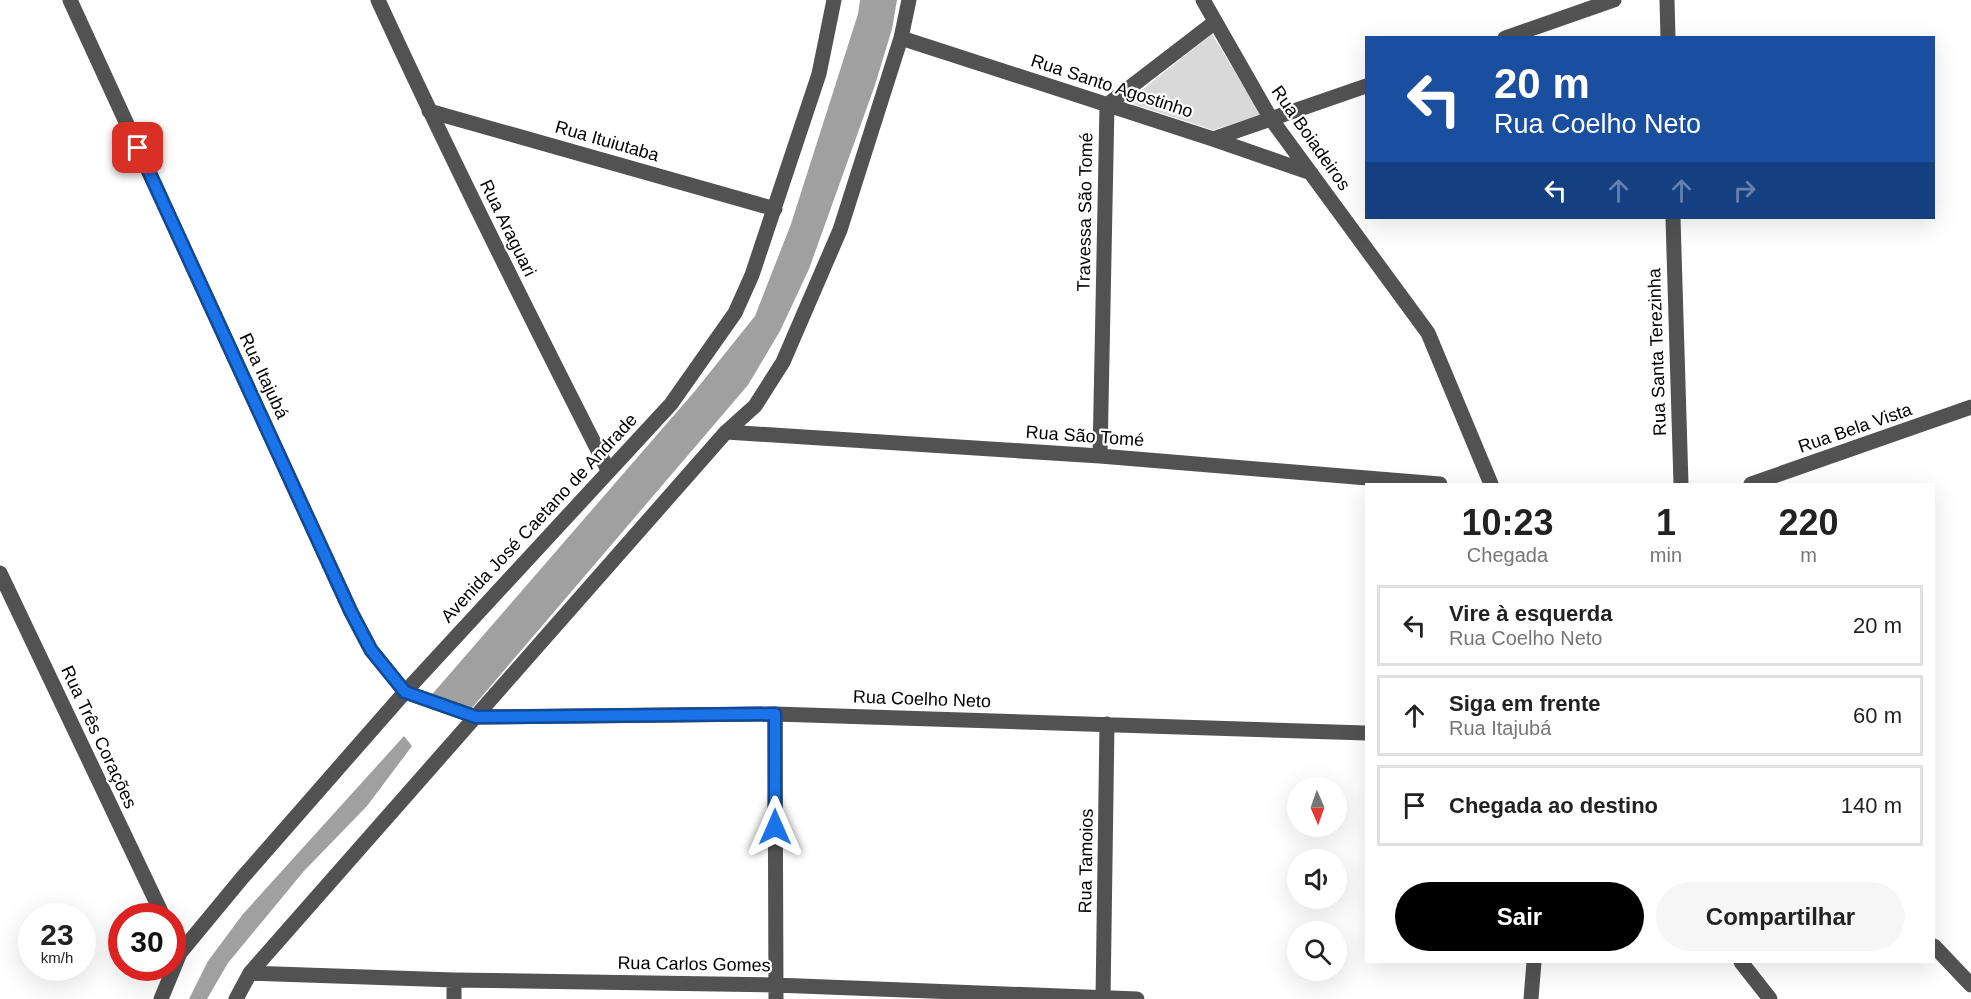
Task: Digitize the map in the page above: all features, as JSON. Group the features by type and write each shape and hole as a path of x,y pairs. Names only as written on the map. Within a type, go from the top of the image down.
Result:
{"street":[{"name":"Rua Itajubá","path":"70,0 351,612 371,650 405,692"},
{"name":"Rua Araguari","path":"378,0 429,111 608,470"},
{"name":"Avenida José Caetano de Andrade","path":"186,946 242,878 405,692 671,404 735,314 753,275 819,74 834,0"},
{"path":"236,999 250,973 726,432 755,406 783,362 840,230 901,38 909,0"},
{"name":"Rua Boiadeiros","path":"1203,0 1270,119 1428,333 1491,483"},
{"path":"1511,36 1614,0"},
{"path":"1666,0 1668,36"},
{"path":"1107,105 1215,22"},
{"name":"Rua Santo Agostinho","path":"901,38 1311,173"},
{"path":"1213,139 1365,86"},
{"name":"Travessa São Tomé","path":"1100,456 1107,105"},
{"name":"Rua Ituiutaba","path":"429,111 775,209"},
{"name":"Rua Santa Terezinha","path":"1673,219 1681,483"},
{"name":"Rua Bela Vista","path":"1754,483 1971,407"},
{"name":"Rua São Tomé","path":"726,432 1100,456 1428,483"},
{"name":"Rua Três Corações","path":"0,573 157,903"},
{"path":"405,692 476,717"},
{"path":"775,714 776,992"},
{"name":"Rua Coelho Neto","path":"476,717 775,714 1365,733"},
{"name":"Rua Tamoios","path":"1103,998 1107,724"},
{"path":"1935,947 1971,985"},
{"path":"1531,999 1534,963"},
{"path":"1742,963 1770,999"},
{"name":"Rua Carlos Gomes","path":"250,973 776,992 1137,999"},
{"path":"453,980 454,999"},
{"name":"Avenida José Caetano de Andrade","path":"160,999 168,981"}],"shaded area":[{"path":"860,0 897,0 892,29 875,85 809,269 780,331 748,385 471,709 428,699 695,391 755,316 791,224 858,14"},
{"path":"1212,34 1261,115 1213,130 1127,102"},
{"path":"404,736 412,746 367,806 304,871 228,963 207,999 189,999 208,961 243,914"}],"route":[{"path":"138,148 351,612 371,650 405,692 476,717 775,714 775,827"}]}
